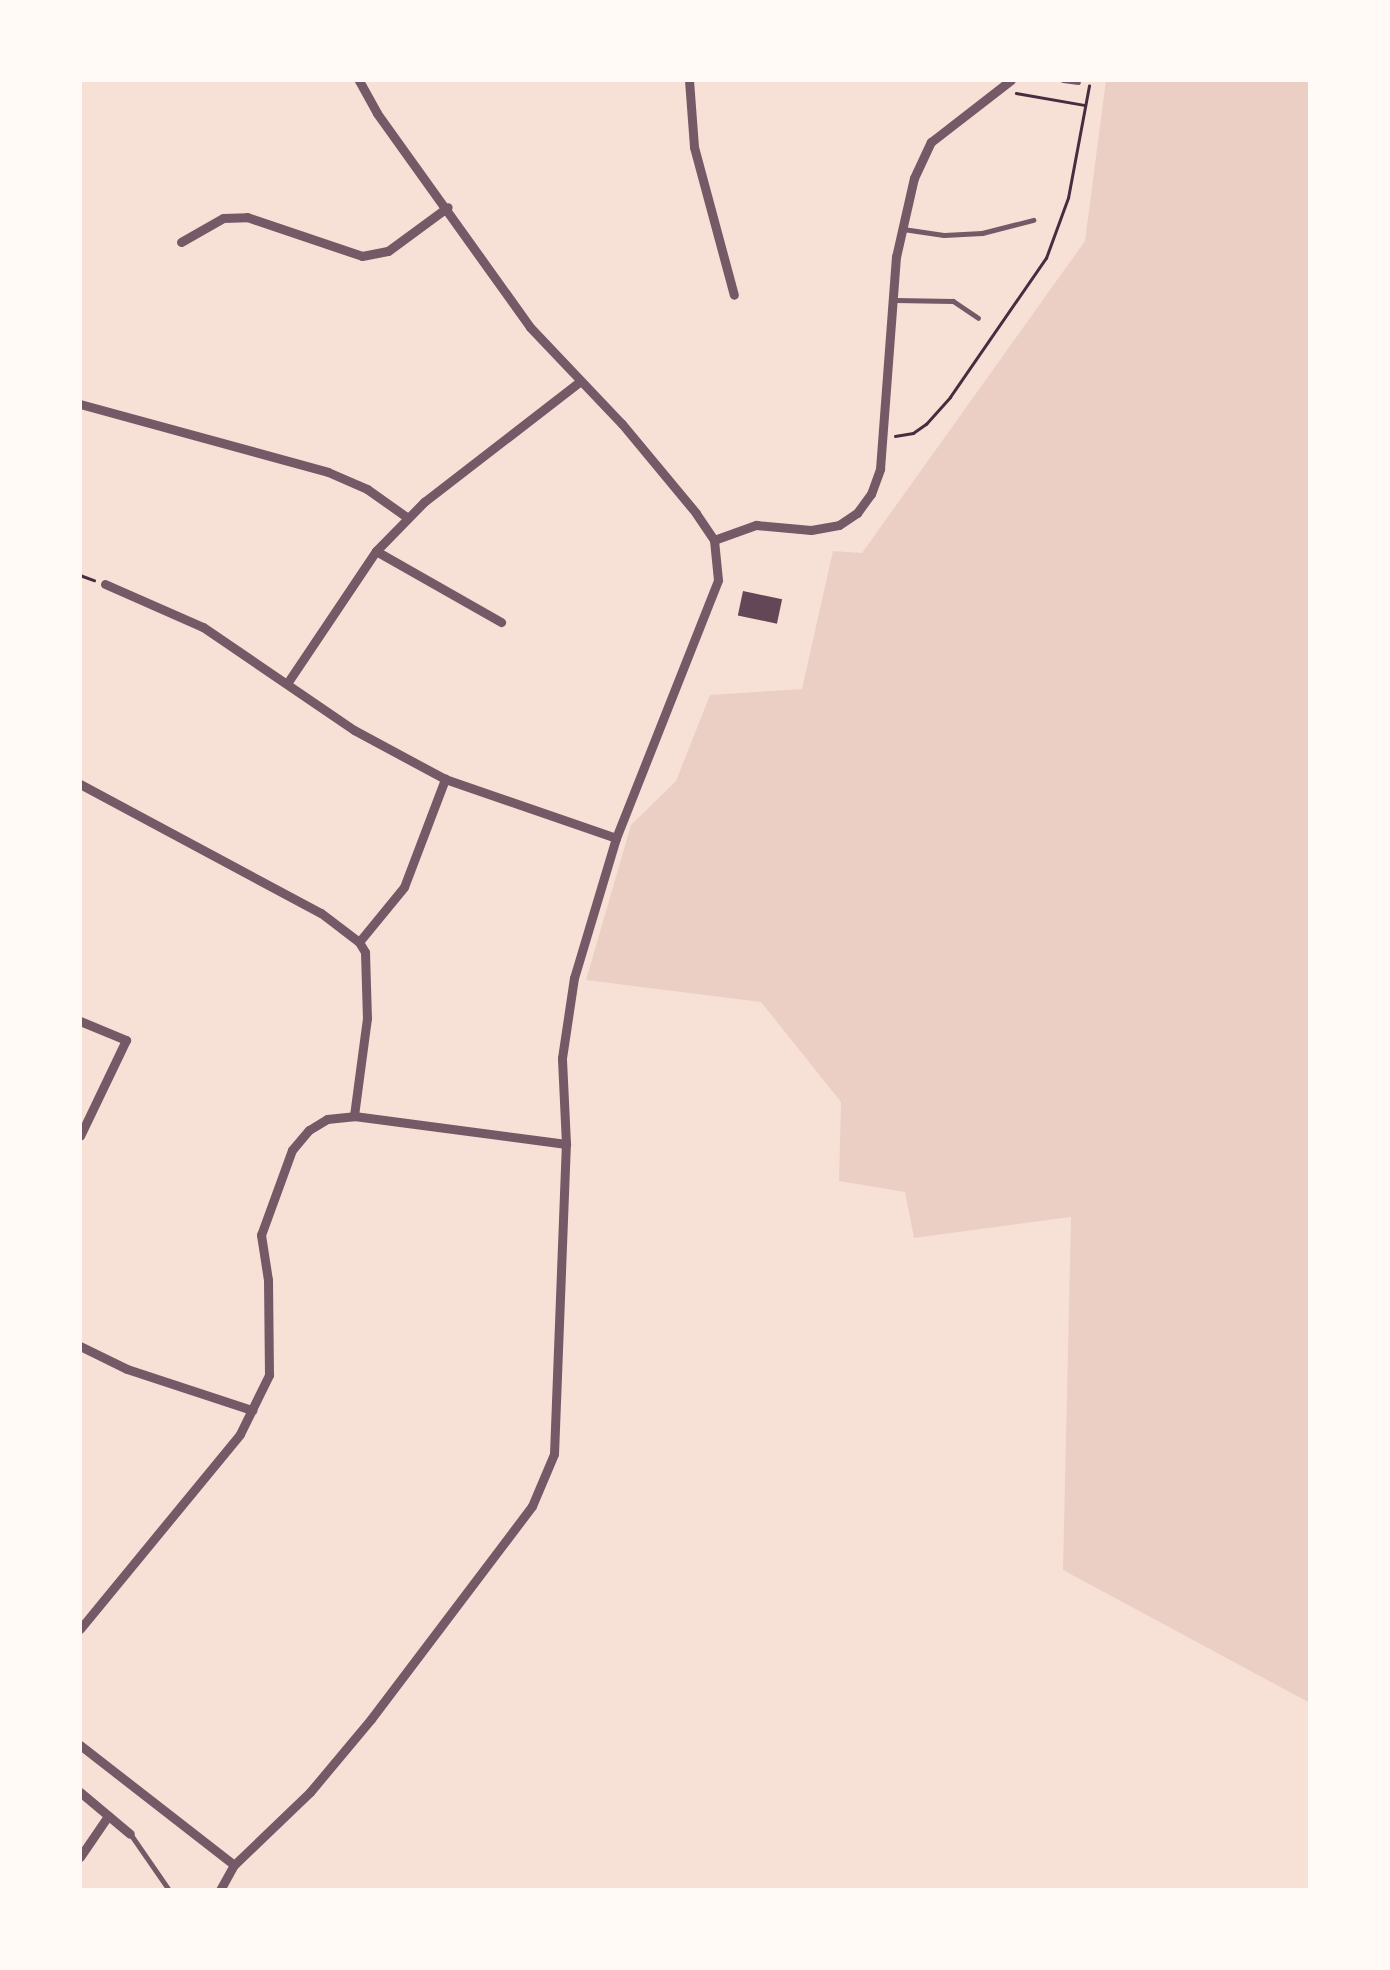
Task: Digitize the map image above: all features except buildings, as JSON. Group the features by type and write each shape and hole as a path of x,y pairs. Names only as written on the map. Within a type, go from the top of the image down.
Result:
{"street":[{"path":"220,1890 234,1865 310,1792 359,1734 532,1506 554,1454 566,1144 562,1058 574,978 616,838 714,593 718,565 714,540 622,424 530,327 448,207 377,113 358,80"},
{"path":"688,80 694,148 734,296"},
{"path":"714,540 756,526 811,530 840,525 858,513 871,494 880,469 892,300 914,178 931,142 1009,83"},
{"path":"181,242 222,218 247,217 362,256 388,251 448,207"},
{"path":"288,682 376,551 408,518 579,382"},
{"path":"80,404 328,472 367,488 408,518"},
{"path":"376,551 501,622"},
{"path":"104,584 203,626 354,730 445,779 616,838"},
{"path":"359,942 404,887 445,779"},
{"path":"80,784 320,914 359,942 365,952 368,1018 354,1116"},
{"path":"80,1021 126,1040 80,1136"},
{"path":"80,1629 240,1434 269,1375 268,1280 260,1236 292,1150 309,1130 327,1119 354,1116 566,1144"},
{"path":"80,1346 127,1369 252,1410"},
{"path":"80,1745 234,1865"},
{"path":"80,1792 130,1834"},
{"path":"80,1857 108,1816"}],"lane":[{"path":"1063,80 1078,82"},
{"path":"902,228 944,235 982,233 1033,220"},
{"path":"892,300 953,300 978,318"},
{"path":"130,1834 170,1890"}],"path":[{"path":"884,438 913,433 950,397 1026,288 1058,231 1089,80"},
{"path":"1009,83 1018,94 1086,105"},
{"path":"1033,220 1058,231"}],"shaded area":[{"path":"1106,80 1310,80 1310,1703 1063,1570 1071,1217 914,1238 905,1192 839,1181 841,1102 761,1002 586,980 631,825 676,781 710,695 802,689 833,551 862,553 1085,241"}]}
